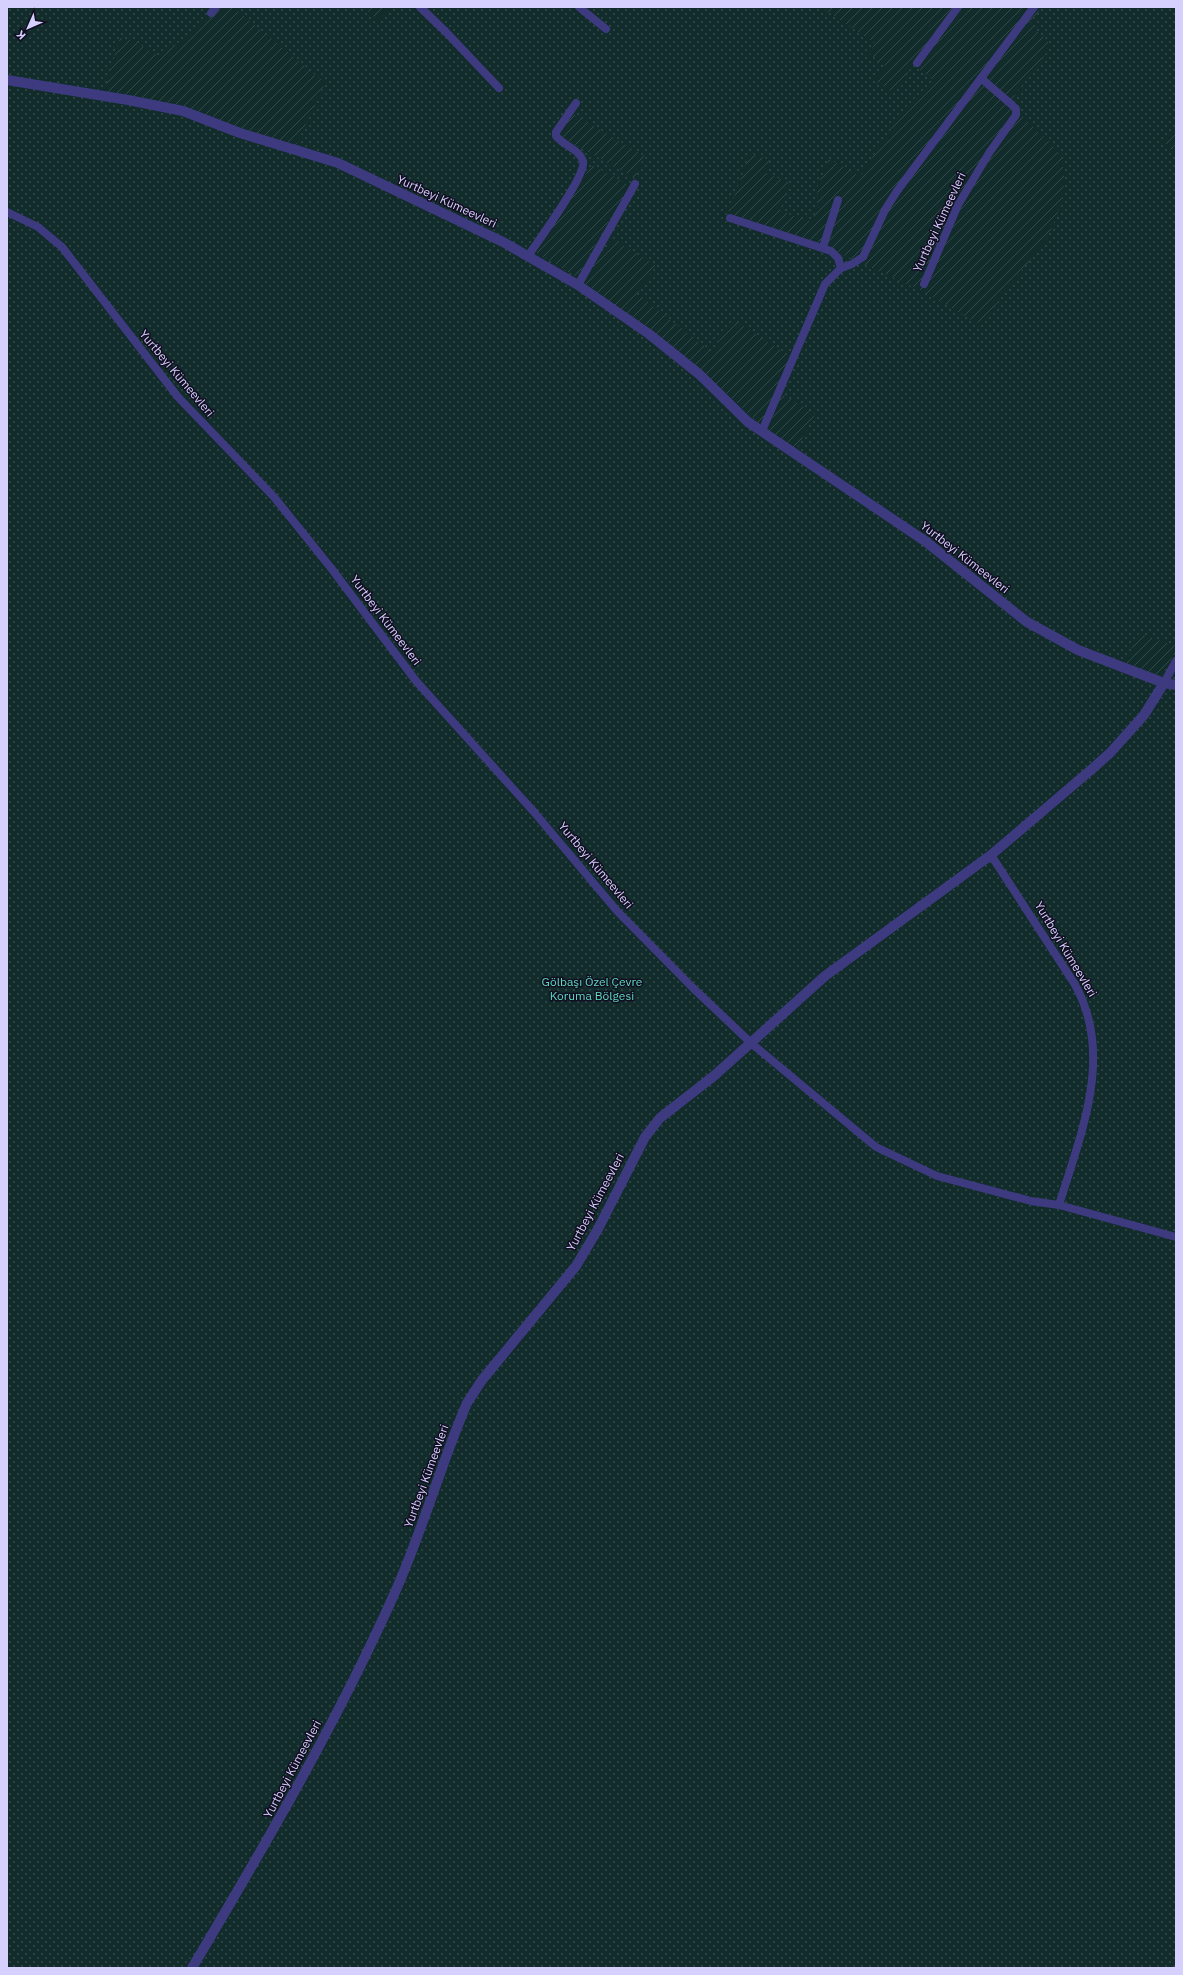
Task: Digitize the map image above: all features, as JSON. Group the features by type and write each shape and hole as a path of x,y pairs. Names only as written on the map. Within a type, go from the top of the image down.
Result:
{"street":[{"path":"420,7 499,88"},
{"path":"578,7 606,29"},
{"path":"917,63 958,7"},
{"path":"762,431 822,290 830,278 841,268 852,264 863,257 885,210 896,191 982,79 1034,7"},
{"name":"Yurtbeyi Kümeevleri","path":"924,284 958,205 989,153 1016,115 1016,109 982,79"},
{"name":"Yurtbeyi Kümeevleri","path":"7,80 143,102 183,111 240,133 338,163 493,237 578,285 649,334 713,387 742,417 925,541 1016,614 1042,631 1092,657 1164,684 1176,684"},
{"path":"528,256 576,184 583,168 583,161 579,154 556,136 556,132 576,103"},
{"path":"578,285 635,184"},
{"path":"823,247 838,200"},
{"name":"Yurtbeyi Kümeevleri","path":"7,212 38,227 62,247 178,397 274,497 348,590 416,681 525,802 617,911 693,988 751,1042 876,1147 937,1176 1031,1200 1059,1205 1176,1237"},
{"path":"730,218 823,247 834,253 841,268"},
{"name":"Yurtbeyi Kümeevleri","path":"192,1968 264,1847 366,1655 410,1558 467,1403 482,1380 576,1266 598,1228 648,1132 660,1118 715,1075 825,976 991,855 1110,753 1144,716 1176,661"},
{"name":"Yurtbeyi Kümeevleri","path":"991,855 1074,983 1086,1005 1091,1026 1094,1062 1092,1083 1084,1122 1059,1205"}],"green space":[{"name":"Gölbaşı Özel Çevre Koruma Bölgesi","path":"7,7 1176,7 1176,1968 7,1968"},
{"path":"224,7 233,7 325,83 296,145 261,136 170,103 104,92 120,38 132,40 160,57"},
{"path":"364,7 391,7 378,21"},
{"path":"821,7 1042,7 1029,24 1052,45 1012,99 1026,120 1050,143 1058,153 1062,162 1064,173 1062,196 1055,220 1046,239 980,325 924,292 820,244 728,214 750,153 770,160 766,174 789,182 780,211 812,222 817,205 818,185 829,159 860,176 905,108 933,80 913,65 893,93 874,80 885,65 869,54 875,43"},
{"path":"572,113 644,156 635,178 559,136"},
{"path":"1176,129 1176,155 1163,141"},
{"path":"592,165 629,185 577,277 535,252"},
{"path":"612,238 656,266 637,294 712,352 733,319 790,357 761,425 701,370 584,283"},
{"path":"782,394 815,414 796,450 767,430"},
{"path":"1140,634 1176,646 1176,650 1160,679 1123,664"}]}
